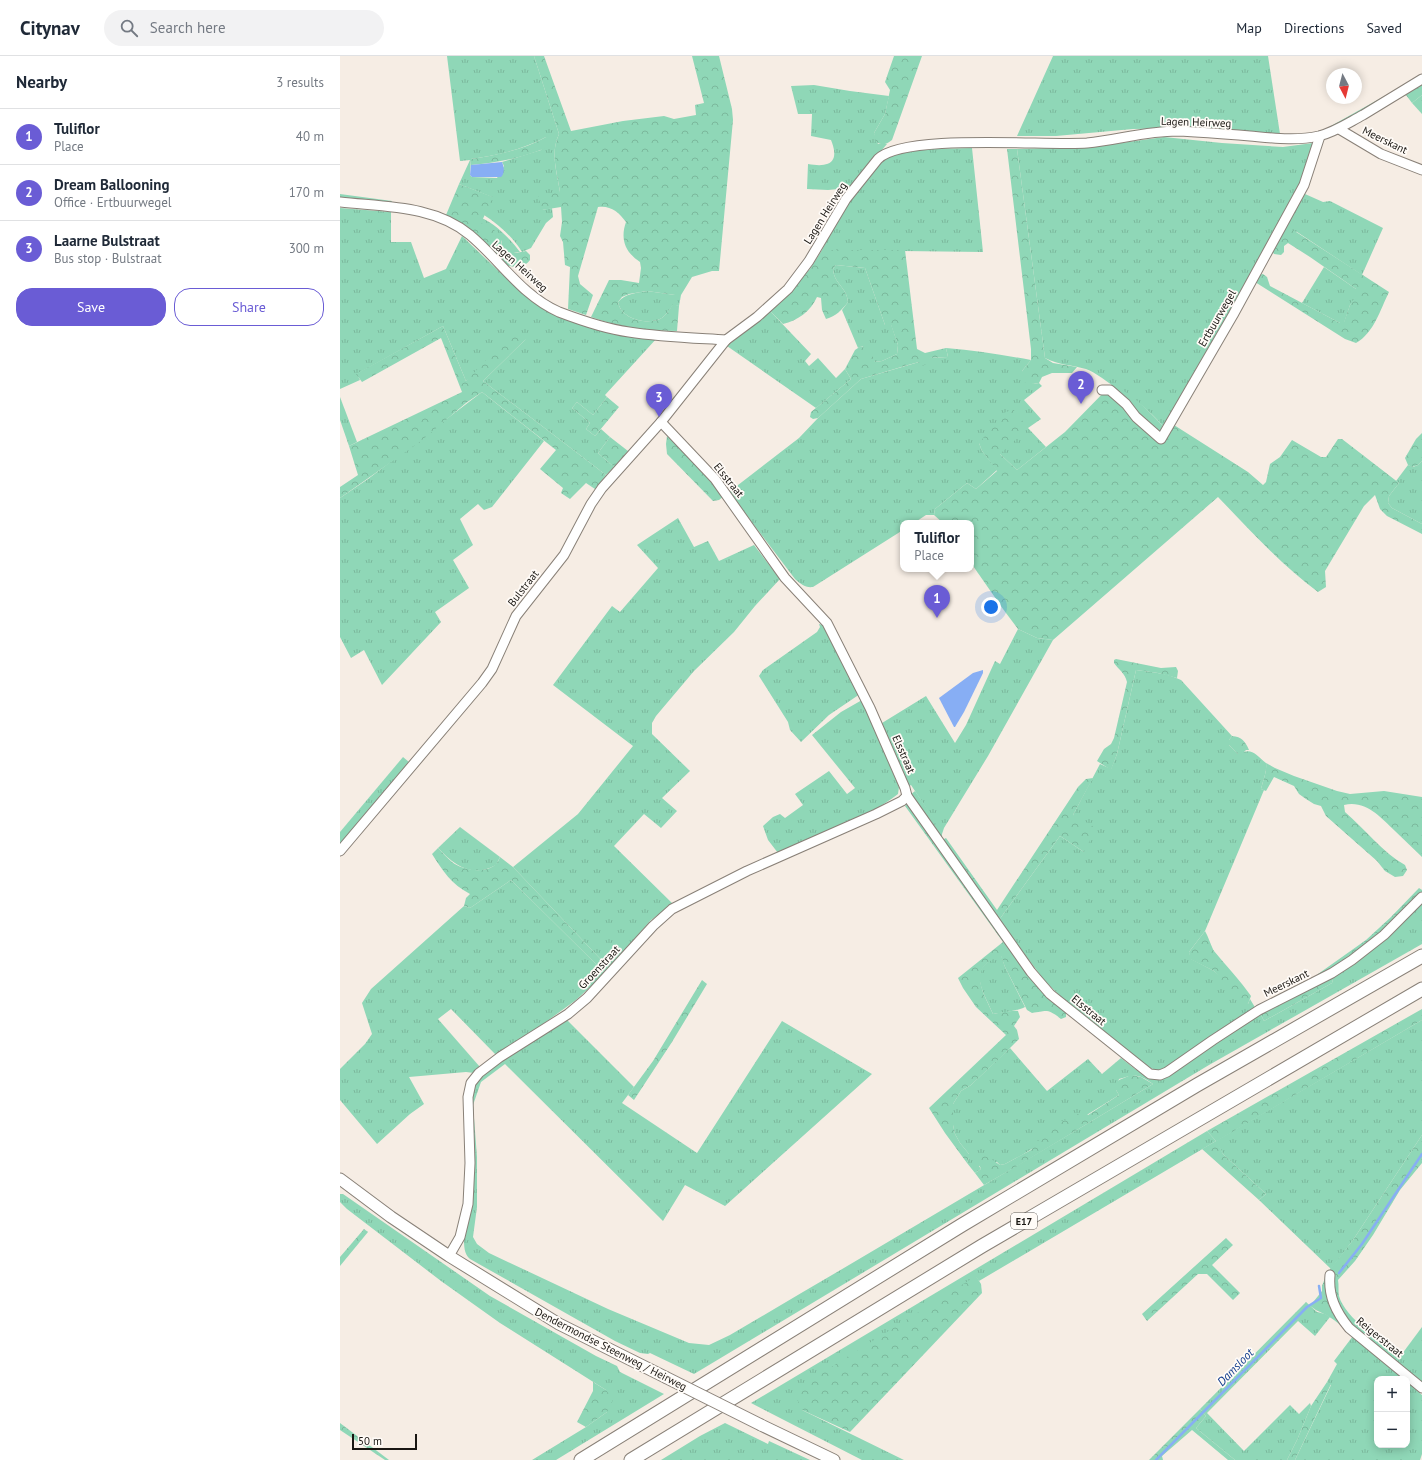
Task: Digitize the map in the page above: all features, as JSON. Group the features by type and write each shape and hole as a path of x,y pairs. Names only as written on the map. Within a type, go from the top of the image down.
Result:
{"highway":[{"name":"E17","path":"580,1460 962,1225 1197,1085 1422,956"},
{"name":"E17","path":"631,1460 982,1246 1422,989"}],"main road":[{"name":"Dendermondse Steenweg / Heirweg","path":"340,1178 391,1217 449,1256 559,1324 834,1460"}],"street":[{"name":"Lagen Heirweg","path":"340,202 416,210 435,215 452,223 470,235 522,287 540,301 559,311 589,322 628,332 726,340 757,317 788,289 809,261 846,199 883,154 901,148 940,144 1086,143 1162,132 1301,139 1320,136 1339,129 1422,79"},
{"name":"Meerskant","path":"1339,129 1381,154 1422,170"},
{"name":"Ertbuurwegel","path":"1102,390 1110,390 1126,404 1136,417 1161,439 1233,315 1304,185 1320,136"},
{"name":"Bulstraat","path":"340,850 482,683 492,669 516,616 564,556 591,504 602,488 661,422 726,340"},
{"name":"Elsstraat","path":"661,422 714,479 785,578 827,623 870,708 905,788 907,796 1031,972 1050,994 1150,1074"},
{"name":"Groenstraat","path":"449,1256 460,1237 468,1204 470,1163 468,1089 479,1073 568,1014 587,998 653,926 672,909 747,871 876,814 902,801 907,796"},
{"name":"Meerskant","path":"1150,1074 1160,1075 1168,1072 1224,1032 1259,1010 1332,973 1352,960 1384,935 1422,897"},
{"name":"Reigerstraat","path":"1330,1275 1329,1287 1336,1308 1341,1318 1349,1328 1422,1388"}],"green space":[{"path":"447,56 534,56 559,134 556,141 555,155 560,192 542,210 552,208 553,217 546,223 531,248 522,252 505,231 484,215 492,197 459,184 470,160 460,161","holes":["546,137 541,150 502,162 504,166 497,178 472,177 470,175 471,159 509,151 537,142"]},
{"path":"534,56 544,56 571,131 623,121 664,116 674,119 696,115 695,105 704,103 692,56 719,56 732,109 733,120 719,271 712,271 692,277 681,295 647,291 629,294 622,297 618,302 624,313 641,321 654,321 660,319 667,313 673,304 679,306 677,331 633,328 591,317 609,280 639,283 641,268 640,262 631,254 625,245 624,228 626,222 617,212 606,207 598,207 578,276 580,284 593,295 586,315 568,309 570,267 565,265 563,242 560,236 562,222 561,207 542,210 538,195 560,192 555,155 556,141 559,134"},
{"path":"894,56 922,56 892,140 886,144 881,144 875,141 874,133 885,114 890,90 885,82"},
{"path":"1053,56 1268,56 1280,134 1195,128 1133,129 1056,136 1017,136"},
{"path":"1422,75 1422,95 1412,103 1406,95 1348,126 1322,131"},
{"path":"814,85 889,96 885,114 874,133 878,144 887,144 849,188 828,190 807,189 808,164 827,164 831,162 834,154 831,140 811,136 812,114 798,114 791,86"},
{"path":"1422,95 1422,114 1412,103"},
{"path":"546,137 551,141 551,145 532,153 502,161 471,165 471,159 510,151 537,142"},
{"path":"1164,137 1283,147 1313,143 1307,171 1265,251 1164,427 1146,409 1093,372 1086,369 1060,364 1045,358 1017,149 1092,147"},
{"path":"972,148 983,252 822,250 854,195 875,168 886,159 896,154 914,150"},
{"path":"1007,149 1017,149 1045,358 1053,363 1077,367 1072,373 1052,373 1042,377 1039,383 1033,384 1024,382 1022,371 1031,360 1031,349"},
{"path":"459,184 493,197 481,223 494,230 502,237 501,246 513,252 526,251 530,255 530,260 528,263 519,267 506,265 467,227 446,215"},
{"path":"340,194 392,201 391,205 340,198"},
{"path":"1305,194 1323,202 1330,201 1383,228 1362,275 1297,232 1283,230"},
{"path":"340,208 391,212 391,242 411,242 424,278 446,269 462,236 510,282 538,305 657,338 605,395 607,397 593,415 577,402 572,408 590,423 586,429 595,436 601,429 610,437 598,453 614,467 606,475 483,381 526,339 466,381 443,326 357,374 360,380 340,389"},
{"path":"482,218 503,233 520,252 511,252 501,246 502,241 480,223"},
{"path":"1290,228 1389,292 1372,327 1362,339 1356,343 1345,339 1255,282 1258,275 1263,274 1267,277 1270,286 1340,323 1344,322 1350,305 1356,296 1356,289 1288,243 1284,246 1284,252 1281,255 1274,254 1272,251 1283,230"},
{"path":"822,250 905,250 917,349 925,353 946,348 948,357 930,358 929,363 922,366 919,362 861,379 818,418 813,419 810,417 811,412 851,379 845,369 855,350 861,346 872,354 875,362 882,361 897,354 898,345 891,325 885,325 865,268 836,265 833,269 848,302 830,318 826,319 822,310 821,298 817,297 811,307 803,315 788,323 783,324 770,311 810,269"},
{"path":"836,265 865,268 885,325 891,324 898,345 897,354 882,361 875,362 862,346 858,348 842,310 848,302 845,293 834,274 833,269"},
{"path":"1324,267 1356,289 1357,296 1350,305 1344,323 1340,323 1302,303"},
{"path":"647,291 681,295 679,306 673,305 666,315 654,321 641,321 635,319 624,313 620,308 618,302 624,297"},
{"path":"770,311 811,354 805,361 809,366 818,358 836,378 845,369 851,379 816,408 727,346"},
{"path":"443,326 466,381 514,331 526,339 483,381 606,475 595,489 586,483 570,499 561,493 563,488 540,469 556,450 482,392 466,403 421,441 340,498 340,487 358,475 349,446 462,392 441,338 362,382 356,374"},
{"path":"946,348 978,351 1031,360 1022,371 1033,384 1039,383 1042,386 1024,400 1041,419 1028,428 1046,447 1017,470 1000,454 979,443 982,451 997,470 976,489 967,483 935,509 934,515 926,515 918,520 900,520 900,532 813,587 803,585 795,579 729,492 799,438 818,418 861,379 930,358 948,357"},
{"path":"1112,384 1133,398 1164,427 1174,425 1248,472 1263,485 1266,482 1270,464 1280,457 1292,440 1321,457 1326,457 1338,439 1342,439 1399,483 1389,496 1388,503 1392,508 1422,524 1422,534 1387,516 1380,509 1375,495 1364,506 1325,571 1326,587 1318,592 1304,582 1279,559 1218,497 1053,640 1037,638 1018,629 974,567 974,520 940,520 934,515 935,509 967,483 976,489 997,471 982,451 979,443 1004,413 1013,409 1028,428 1000,454 1017,470 1065,432"},
{"path":"482,392 544,441 492,507 484,510 478,504 460,519 473,545 453,560 469,588 435,612 441,622 382,685 364,650 351,658 340,637 340,498 368,479"},
{"path":"340,397 357,442 349,446 340,420"},
{"path":"607,397 619,407 595,436 586,429 590,423 572,408 577,402 593,415"},
{"path":"1422,433 1422,461 1418,465 1412,467 1408,465 1405,458 1416,439"},
{"path":"667,436 672,439 724,496 719,500 713,501 667,454"},
{"path":"610,437 628,451 614,467 598,453"},
{"path":"1422,461 1422,524 1392,508 1388,503 1389,496 1399,483 1396,481 1408,465 1413,467"},
{"path":"678,518 694,547 708,541 719,561 754,545 780,579 734,632 694,671 656,716 652,723 652,734 690,771 662,798 677,811 661,828 644,814 614,846 673,904 651,920 609,968 513,867 578,814 633,746 553,685 612,606 620,612 658,568 637,545"},
{"path":"819,624 823,625 860,694 829,715 801,742 790,730 788,722 759,676 763,670 817,632 820,627"},
{"path":"1018,629 1037,638 1053,640 988,756 944,828 942,840 932,827 936,823 911,785 908,787 882,723 926,696 955,743 966,725 995,661 1000,664"},
{"path":"1116,659 1161,668 1176,667 1178,671 1177,678 1158,673 1136,670 1117,754 1111,770 1097,761 1104,749 1111,744 1114,738 1127,682 1123,674 1114,663 1114,660"},
{"path":"1136,670 1165,674 1181,680 1232,736 1229,740 1229,745 1238,754 1250,751 1266,763 1261,789 1264,790 1205,931 1189,952 1191,959 1214,971 1248,1004 1250,999 1256,1009 1165,1069 1157,1070 1150,1068 1063,999 1044,980 999,920 1060,836 1084,852 1073,815 1100,764 1111,769 1117,754"},
{"path":"862,700 899,787 898,794 856,820 778,853 768,840 763,826 773,817 780,814 785,818 803,805 795,794 829,771 847,794 855,788 812,735 841,712"},
{"path":"1232,736 1243,740 1249,750 1246,750 1242,754 1238,754 1229,745 1229,740"},
{"path":"403,757 409,762 340,844 340,832"},
{"path":"1266,763 1294,776 1350,794 1384,791 1422,797 1422,857 1384,820 1366,807 1352,804 1344,805 1345,812 1381,847 1405,865 1407,870 1403,876 1395,877 1385,871 1377,861 1326,816 1321,806 1314,804 1299,794 1294,786 1274,777 1266,791 1261,789"},
{"path":"1093,778 1073,815 1096,828 1084,852 1060,836 999,920 942,840 946,838 997,910 1078,787 1086,779"},
{"path":"915,791 937,823 932,827 910,795"},
{"path":"909,802 1037,986 1066,1013 1066,1017 1061,1019 1053,1013 1047,1011 1032,1013 1027,1010 1001,956 990,961 984,966 980,980 993,1014 1018,1011 1020,1017 1014,1026 1017,1030 1019,1039 971,1085 961,1091 953,1104 953,1125 955,1134 969,1154 967,1163 929,1108 1006,1035 976,1007 958,978 1003,942 905,806"},
{"path":"460,827 500,857 496,865 487,869 479,870 464,868 457,865 438,848"},
{"path":"438,848 456,865 473,870 490,868 496,864 500,857 513,867 609,968 605,973 511,880 470,908 464,906 466,898 470,894 448,877 440,866 432,854"},
{"path":"511,880 605,973 576,1000 528,1035 496,1055 451,1009 438,1019 480,1067 474,1073 466,1072 409,1077 424,1104 410,1114 377,1144 340,1100 340,1069 365,1044 372,1034 362,1003 371,989 464,906 470,908"},
{"path":"1419,888 1422,890 1422,893 1401,915 1352,957 1320,977 1318,974 1366,940"},
{"path":"1422,902 1422,944 1209,1065 694,1374 650,1353 640,1353 615,1341 470,1259 465,1252 464,1238 470,1103 475,1084 483,1074 565,1018 634,1087 622,1103 697,1153 782,1021 872,1074 725,1206 685,1185 663,1221 505,1064 481,1082 473,1105 477,1157 477,1207 473,1237 477,1244 489,1253 608,1309 689,1343 709,1345 730,1335 1153,1084 1144,1078 1137,1076 1129,1076 1119,1079 1116,1090 1119,1095 1022,1155 1005,1164 1000,1165 997,1162 979,1166 981,1169 975,1173 967,1163 969,1154 955,1134 953,1125 953,1104 961,1091 971,1085 1010,1048 1047,1091 1088,1059 1102,1074 1121,1058 1135,1069 1152,1077 1260,1013 1264,1021 1332,983 1334,975"},
{"path":"1205,931 1214,951 1251,996 1248,1004 1241,1003 1214,971 1190,959 1189,952"},
{"path":"1001,955 1005,967 1025,1007 1014,1011 993,1014 981,988 980,973 983,966 990,960"},
{"path":"1334,975 1332,983 1264,1021 1260,1013"},
{"path":"702,980 707,984 672,1042 634,1100 628,1095 653,1061"},
{"path":"1422,1009 1422,1020 1217,1141 1223,1154 1266,1194 1259,1200 1202,1149 1216,1141 1207,1131"},
{"path":"1422,1020 1422,1135 1353,1240 1331,1269 1259,1200 1266,1194 1223,1154 1216,1141"},
{"path":"1131,1075 1141,1077 1153,1084 984,1185 975,1173 981,1169 977,1160 980,1155 988,1157 1000,1165 1005,1164 1031,1150 1043,1135 1058,1123 1084,1111 1088,1115 1119,1095 1115,1085 1119,1080"},
{"path":"1207,1131 1216,1141 979,1281 976,1277 802,1410 904,1460 862,1460 751,1403"},
{"path":"1422,1135 1422,1163 1400,1190 1373,1235 1355,1261 1338,1280 1339,1296 1349,1313 1365,1329 1400,1357 1391,1368 1334,1320 1310,1306 1322,1291 1322,1286 1327,1273 1353,1240"},
{"path":"340,1194 343,1194 490,1296 596,1356 617,1366 620,1372 664,1394 556,1460 532,1460 586,1427 607,1412 606,1390 500,1323 441,1281 347,1209 340,1202"},
{"path":"364,1229 368,1232 340,1266 340,1257"},
{"path":"1226,1238 1233,1245 1212,1265 1240,1293 1233,1300 1207,1274 1198,1274 1147,1321 1142,1314"},
{"path":"976,1276 981,1284 982,1293 850,1432 802,1410 798,1401 801,1386"},
{"path":"1306,1302 1317,1312 1330,1317 1315,1336 1298,1321 1207,1413 1244,1451 1290,1405 1299,1414 1310,1403 1311,1406 1297,1440 1287,1460 1235,1460 1196,1428 1206,1416 1200,1409"},
{"path":"1422,1327 1422,1384 1396,1362"},
{"path":"1353,1336 1400,1376 1374,1376 1374,1448 1410,1448 1410,1385 1422,1395 1422,1454 1420,1460 1295,1460 1331,1385 1327,1382 1337,1364 1334,1361"},
{"path":"593,1382 606,1390 613,1400 607,1412 586,1427 577,1422 593,1391"},
{"path":"1327,1382 1331,1384 1295,1460 1287,1460 1311,1406"},
{"path":"1200,1409 1206,1416 1196,1428 1235,1460 1228,1460 1192,1430 1162,1456 1163,1460 1149,1460"},
{"path":"340,1423 389,1460 385,1460 340,1430"},
{"path":"725,1423 768,1444 769,1441 810,1460 661,1460 700,1436"}],"water":[{"path":"502,162 504,170 501,177 472,177 470,175 471,165"},
{"path":"983,670 983,673 964,712 954,727 939,698 973,673"}],"waterway":[{"name":"Damsloot","path":"1339,1273 1362,1244 1422,1154"},
{"name":"Damsloot","path":"1156,1460 1307,1307 1321,1298 1319,1286"}],"place":[{"name":"Dream Ballooning","path":"1081,404"},
{"name":"Laarne Bulstraat","path":"659,417"},
{"name":"Tuliflor","path":"937,618"}]}
